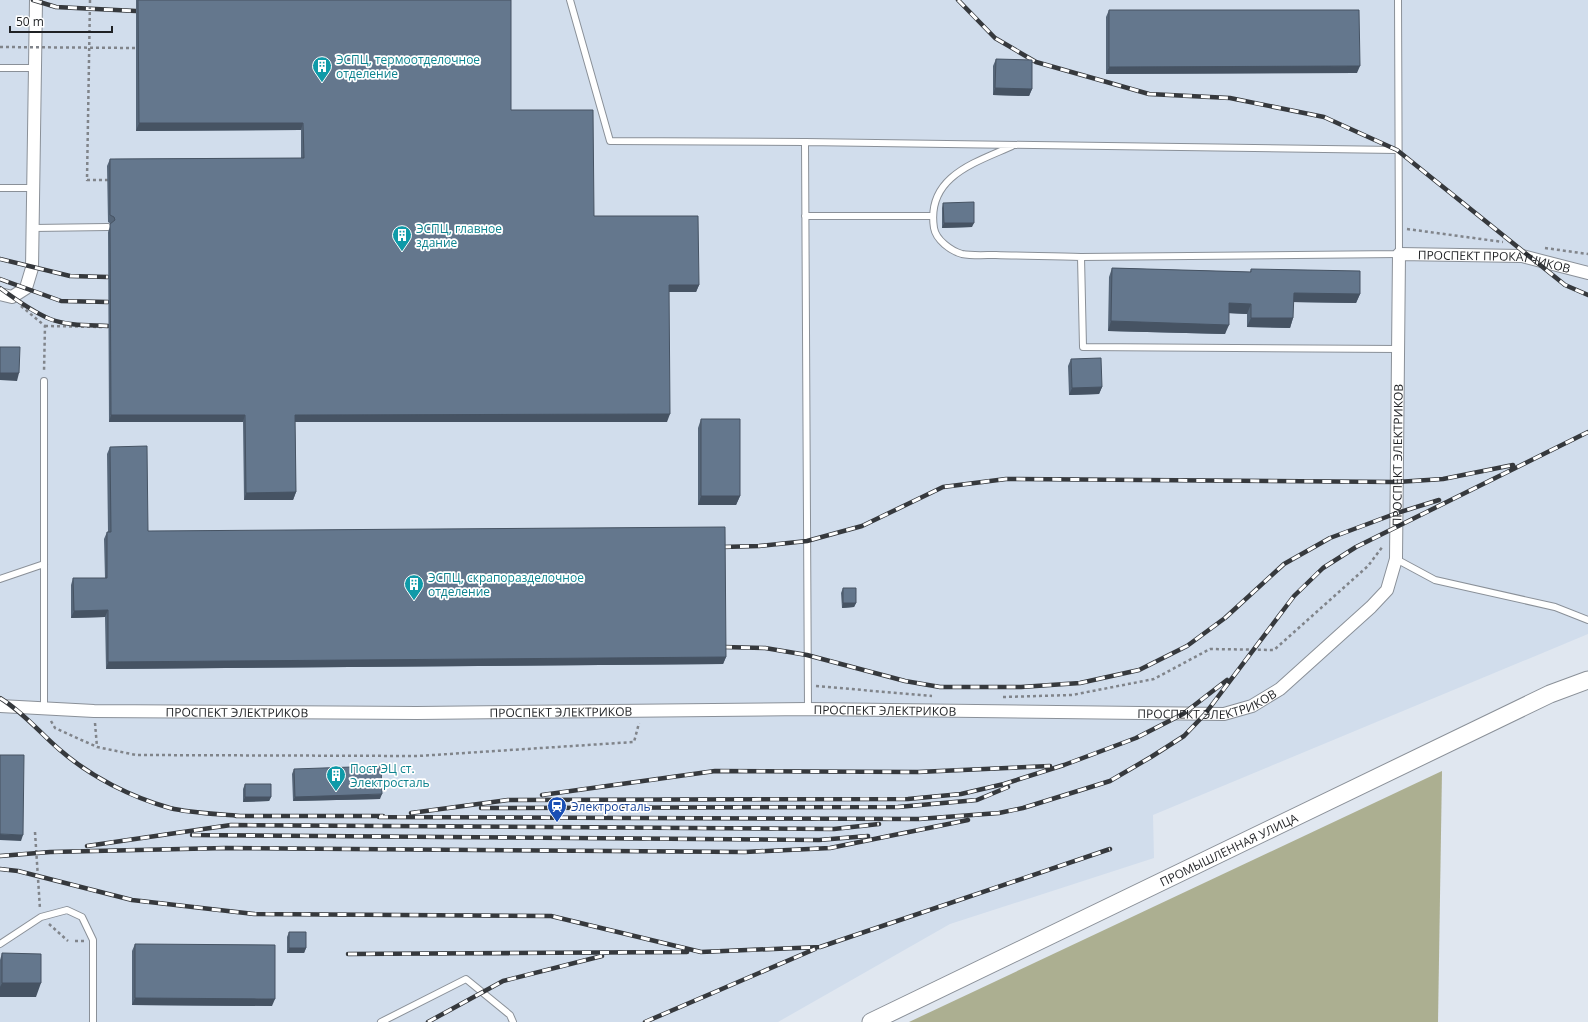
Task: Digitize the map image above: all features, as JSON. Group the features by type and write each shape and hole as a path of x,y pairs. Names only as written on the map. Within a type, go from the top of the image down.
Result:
{"street":[{"path":"6,296 26,288 32,268 36,0"},
{"name":"ПРОСПЕКТ ПРОКАТЧИКОВ","path":"1398,254 1522,256 1588,273"},
{"name":"ПРОСПЕКТ ЭЛЕКТРИКОВ","path":"0,706 44,710 94,711 409,713 808,709 1224,714 1252,706 1280,690 1372,608 1387,590 1396,559 1398,254"},
{"name":"ПРОМЫШЛЕННАЯ УЛИЦА","path":"871,1022 1550,694 1588,680"}],"lane":[{"path":"570,0 610,141 1015,144 1397,150"},
{"path":"1015,144 966,166 943,186 936,197 932,216 935,233 941,242 962,254 1081,257 1398,254 1398,0"},
{"path":"0,68 36,68"},
{"path":"805,142 808,709"},
{"path":"0,188 34,188"},
{"path":"805,216 932,216"},
{"path":"33,228 108,227"},
{"path":"1081,257 1083,347 1398,349"},
{"path":"44,381 44,710"},
{"path":"1396,559 1435,580 1555,608 1588,620"},
{"path":"0,579 44,564"},
{"path":"0,944 41,917 67,910 82,917 93,940 93,1022"},
{"path":"381,1022 466,979 510,1015 513,1022"}],"path":[{"path":"90,0 87,180 108,180"},
{"path":"0,46 136,48"},
{"path":"1398,228 1505,242"},
{"path":"1543,247 1588,254"},
{"path":"6,296 45,326 102,328 117,325"},
{"path":"44,381 45,326"},
{"path":"1001,698 1072,695 1154,679 1210,649 1274,650 1368,566 1385,543 1396,534"},
{"path":"807,685 938,697"},
{"path":"44,710 55,728 97,747 136,755 418,756 634,742 643,711"},
{"path":"94,711 97,747"},
{"path":"35,832 41,917 68,941"}],"shaded area":[{"path":"0,0 1588,0 1588,634 1153,815 1154,858 950,924 778,1022 0,1022"}],"green space":[{"path":"1442,771 1438,1022 909,1022"}],"building":[{"name":"ЭСПЦ, главное здание","path":"138,0 511,0 511,110 593,110 594,216 698,216 699,285 669,285 670,414 295,415 296,492 246,493 245,415 111,415 110,224 115,220 114,217 110,215 110,159 304,158 303,123 139,123"},
{"path":"1109,10 1359,10 1360,66 1109,67"},
{"path":"996,59 1032,60 1032,89 995,88"},
{"path":"974,202 974,223 944,223 943,203"},
{"path":"1112,268 1251,272 1251,269 1360,271 1360,294 1294,293 1293,318 1251,318 1251,304 1229,303 1229,325 1111,321"},
{"path":"0,347 20,347 19,373 0,373"},
{"path":"1101,358 1102,387 1072,388 1071,359"},
{"path":"701,419 740,419 740,496 701,496"},
{"name":"ЭСПЦ, скрапоразделочное отделение","path":"147,446 148,531 725,527 726,657 108,662 108,610 74,611 73,578 107,578 107,532 111,532 110,447"},
{"path":"843,588 856,588 856,603 843,603"},
{"path":"0,755 24,755 23,835 0,834"},
{"name":"Пост ЭЦ ст. Электросталь","path":"381,766 382,794 295,797 294,769"},
{"path":"245,784 271,784 271,797 245,797"},
{"path":"289,932 306,932 306,948 289,948"},
{"path":"135,944 275,945 275,999 135,998"},
{"path":"2,953 41,954 41,983 2,983"}],"railway":[{"path":"33,0 56,7 136,11"},
{"path":"958,0 995,38 1036,62 1149,94 1230,98 1324,117 1397,150 1565,285 1588,295"},
{"path":"0,259 70,276 108,277"},
{"path":"0,279 61,301 108,302"},
{"path":"0,288 18,301 50,319 72,324 108,326"},
{"path":"379,817 919,819 999,813 1023,808 1110,781 1184,736 1205,714 1294,596 1323,568 1356,547 1588,432"},
{"path":"722,547 759,546 807,541 862,526 943,487 1006,479 1397,482 1443,479 1513,465"},
{"path":"723,647 765,648 807,655 905,681 940,687 1021,687 1080,683 1139,670 1187,646 1225,618 1284,564 1330,538 1397,513 1439,500"},
{"path":"411,813 508,800 908,799 961,794 1004,784 1064,765 1136,738 1183,714 1227,680"},
{"path":"0,698 16,710 72,760 98,777 126,792 178,810 240,816"},
{"path":"542,795 715,771 918,772 1050,766"},
{"path":"481,808 898,807 977,800 1008,787"},
{"path":"236,816 383,816"},
{"path":"0,856 50,852 226,848 745,852 830,848 968,820"},
{"path":"87,846 231,825 834,829 879,824"},
{"path":"192,835 819,840 868,836"},
{"path":"0,869 18,871 132,900 254,914 551,916 701,952 820,947 1110,849"},
{"path":"645,1022 815,949"},
{"path":"348,954 687,952"},
{"path":"428,1022 503,981 602,956"}],"place":[{"name":"ЭСПЦ, термоотделочное отделение","path":"322,83"},
{"name":"ЭСПЦ, главное здание","path":"402,252"},
{"name":"ЭСПЦ, скрапоразделочное отделение","path":"414,601"},
{"name":"Пост ЭЦ ст. Электросталь","path":"336,792"},
{"name":"Электросталь","path":"557,823"}]}
